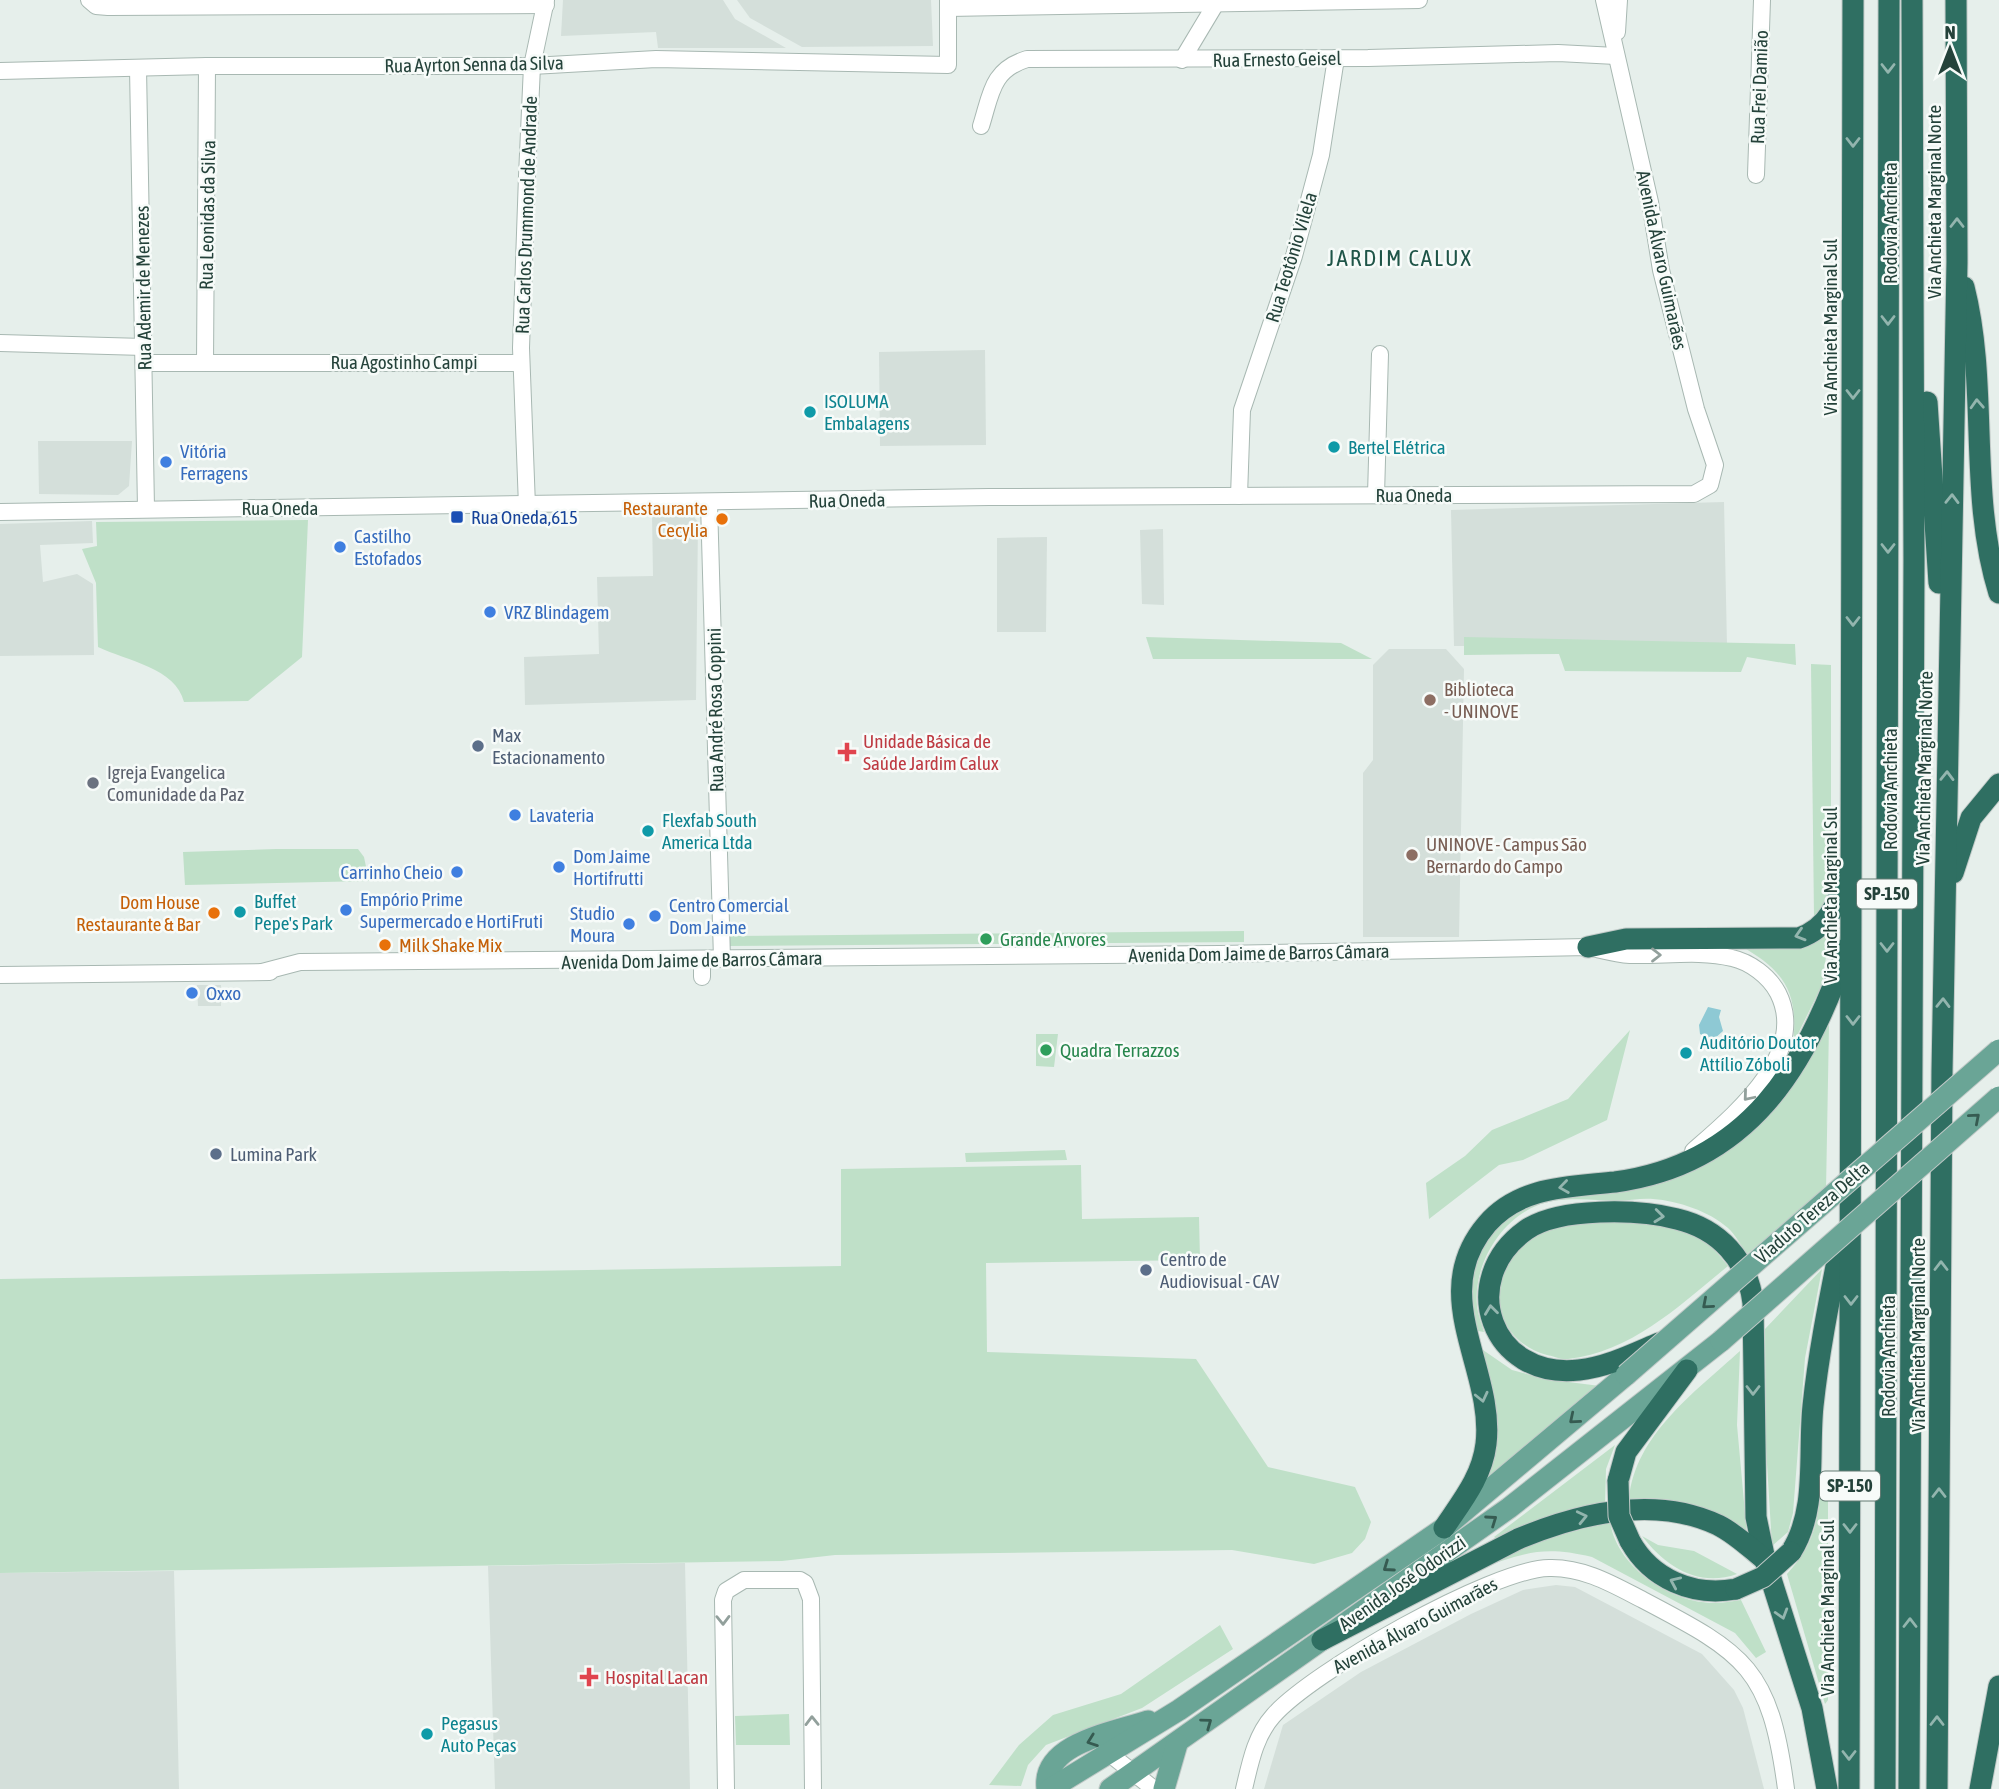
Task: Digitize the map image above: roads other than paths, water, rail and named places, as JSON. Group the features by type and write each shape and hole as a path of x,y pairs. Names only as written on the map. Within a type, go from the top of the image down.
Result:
{"highway":[{"name":"Via Anchieta Marginal Sul","path":"1849,1789 1853,0"},
{"name":"Rodovia Anchieta","path":"1885,1789 1888,0"},
{"name":"Rodovia Anchieta","path":"1909,1789 1914,574 1912,0"},
{"name":"Via Anchieta Marginal Norte","path":"1937,1789 1944,905 1957,261 1956,0"},
{"path":"1912,150 1924,244 1925,383 1948,714"},
{"path":"1957,261 1973,322 1982,491 1999,593"},
{"path":"1944,905 1971,818 1999,784"},
{"path":"1588,947 1626,939 1780,939 1804,936 1821,925 1837,904 1853,814"},
{"path":"1444,1528 1475,1482 1486,1445 1486,1416 1462,1301 1465,1265 1480,1234 1498,1214 1525,1197 1548,1189 1619,1181 1678,1164 1736,1133 1779,1089 1821,1018 1853,929"},
{"path":"1687,1370 1626,1452 1618,1481 1619,1516 1630,1541 1652,1569 1674,1582 1707,1591 1736,1589 1763,1577 1791,1552 1804,1528 1813,1405 1852,1183"},
{"path":"1516,1356 1495,1332 1489,1296 1493,1273 1504,1254 1532,1227 1550,1219 1575,1215 1637,1214 1683,1220 1719,1239 1738,1258 1751,1292 1754,1497 1765,1560 1811,1708 1827,1789"},
{"path":"1468,1340 1485,1343 1530,1364 1558,1370 1600,1367 1665,1340"},
{"path":"1322,1640 1518,1539 1551,1525 1589,1515 1649,1510 1694,1516 1728,1531 1765,1560"},
{"path":"1980,1789 1999,1686"}],"main road":[{"name":"Viaduto Tereza Delta","path":"1626,1374 1999,1050"},
{"name":"Viaduto Tereza Delta","path":"1687,1370 1999,1097"},
{"name":"Avenida José Odorizzi","path":"1110,1789 1509,1508 1687,1370"},
{"name":"Avenida José Odorizzi","path":"1049,1789 1111,1755 1444,1528 1626,1374"},
{"path":"1049,1789 1049,1768 1071,1749 1179,1710"},
{"path":"1164,1789 1178,1743"}],"street":[{"path":"89,0 96,6 108,7 546,2"},
{"path":"948,4 1419,0"},
{"name":"Avenida Álvaro Guimarães","path":"1604,0 1650,202 1661,270 1696,410 1715,466 1710,485 1694,495"},
{"name":"Avenida Álvaro Guimarães","path":"1616,56 1619,0"},
{"name":"Rua Frei Damião","path":"1756,175 1762,0"},
{"name":"Rua Carlos Drummond de Andrade","path":"521,363 532,66 546,2"},
{"path":"1182,60 1217,3"},
{"name":"Rua Ayrton Senna da Silva","path":"0,71 207,66 532,66 656,59 948,65 948,4"},
{"name":"Rua Ernesto Geisel","path":"981,127 996,78 1021,61 1051,57 1182,60 1558,53 1616,56"},
{"name":"Rua Teotônio Vilela","path":"1239,496 1242,410 1294,256 1321,155 1336,58"},
{"name":"Rua Leonidas da Silva","path":"205,363 207,66"},
{"name":"Rua Ademir de Menezes","path":"138,68 146,508"},
{"name":"Rua Agostinho Campi","path":"0,343 205,363 521,363"},
{"path":"1376,495 1380,354"},
{"path":"521,363 527,506"},
{"name":"Rua Oneda","path":"0,512 146,508 527,506 1239,496 1694,495"},
{"name":"Rua André Rosa Coppini","path":"709,503 722,959"},
{"name":"Avenida Dom Jaime de Barros Câmara","path":"262,972 300,962 613,967 702,959 1588,947 1627,955 1715,955 1739,960 1770,981 1783,1005 1785,1035 1772,1065 1726,1121 1678,1164"},
{"path":"702,959 702,977"},
{"name":"Avenida Dom Jaime de Barros Câmara","path":"0,975 357,971 376,962"},
{"name":"Avenida Álvaro Guimarães","path":"1244,1789 1251,1758 1266,1724 1290,1700 1327,1672 1379,1641 1495,1581 1526,1570 1553,1568 1568,1569 1600,1578 1704,1632 1736,1655 1754,1678 1767,1703 1786,1789"},
{"path":"726,1789 723,1600 726,1591 744,1580 800,1580 809,1590 811,1599 813,1789"},
{"path":"1111,1755 1154,1789"}],"water":[{"path":"1708,1007 1721,1010 1719,1017 1723,1031 1713,1040 1700,1034 1699,1025"}],"place":[{"name":"ISOLUMA Embalagens","path":"810,412"},
{"name":"Bertel Elétrica","path":"1334,447"},
{"name":"Vitória Ferragens","path":"166,462"},
{"name":"Rua Oneda,615","path":"457,517"},
{"name":"Restaurante Cecylia","path":"722,519"},
{"name":"Castilho Estofados","path":"340,547"},
{"name":"VRZ Blindagem","path":"490,612"},
{"name":"Biblioteca - UNINOVE","path":"1430,700"},
{"name":"Max Estacionamento","path":"478,746"},
{"name":"Unidade Básica de Saúde Jardim Calux","path":"847,752"},
{"name":"Igreja Evangelica Comunidade da Paz","path":"93,783"},
{"name":"Lavateria","path":"515,815"},
{"name":"Flexfab South America Ltda","path":"648,831"},
{"name":"UNINOVE - Campus São Bernardo do Campo","path":"1412,855"},
{"name":"Dom Jaime Hortifrutti","path":"559,867"},
{"name":"Carrinho Cheio","path":"457,872"},
{"name":"Empório Prime Supermercado e HortiFruti","path":"346,910"},
{"name":"Buffet Pepe's Park","path":"240,912"},
{"name":"Dom House Restaurante & Bar","path":"214,913"},
{"name":"Centro Comercial Dom Jaime","path":"655,916"},
{"name":"Studio Moura","path":"629,924"},
{"name":"Grande Arvores","path":"986,939"},
{"name":"Milk Shake Mix","path":"385,945"},
{"name":"Oxxo","path":"192,993"},
{"name":"Quadra Terrazzos","path":"1046,1050"},
{"name":"Auditório Doutor Attílio Zóboli","path":"1686,1053"},
{"name":"Lumina Park","path":"216,1154"},
{"name":"Centro de Audiovisual - CAV","path":"1146,1270"},
{"name":"Hospital Lacan","path":"589,1677"},
{"name":"Pegasus Auto Peças","path":"427,1734"}],"district":[{"name":"JARDIM CALUX","path":"1400,258"}]}
